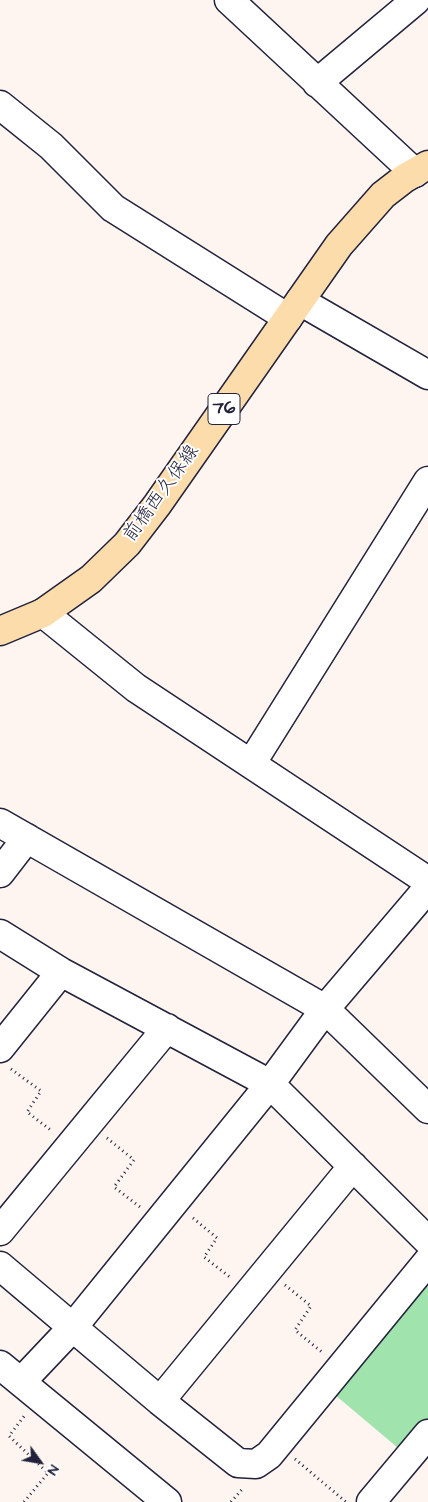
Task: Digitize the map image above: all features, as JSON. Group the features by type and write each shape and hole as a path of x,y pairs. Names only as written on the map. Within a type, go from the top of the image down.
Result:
{"main road":[{"name":"前橋西久保線","path":"16,620 91,579 126,544 157,505 339,245 383,195 405,178 421,169"}],"street":[{"path":"228,0 318,82 421,169"},
{"path":"318,82 416,0"},
{"path":"0,105 51,146 113,208 294,310 428,374"},
{"path":"251,764 428,481"},
{"path":"16,620 136,688 428,881"},
{"path":"0,823 325,1009 428,1109"},
{"path":"0,873 27,838"},
{"path":"30,1389 72,1327 270,1084 325,1009 428,888"},
{"path":"0,934 61,972 270,1084 428,1241"},
{"path":"3,1057 61,972"},
{"path":"0,1231 167,1028"},
{"path":"160,1400 353,1166"},
{"path":"0,1266 238,1463 256,1464 269,1455 428,1260"},
{"path":"0,1365 167,1502"},
{"path":"371,1502 428,1434"}],"path":[{"path":"3,1057 41,1091 27,1112 70,1145"},
{"path":"89,1123 134,1160 114,1187 217,1238 204,1257 250,1292"},
{"path":"267,1271 311,1306 295,1330 341,1367"},
{"path":"24,1502 48,1473 9,1436 30,1389"},
{"path":"277,1445 346,1502"}],"green space":[{"path":"428,1270 428,1424 404,1453 328,1389"}]}
